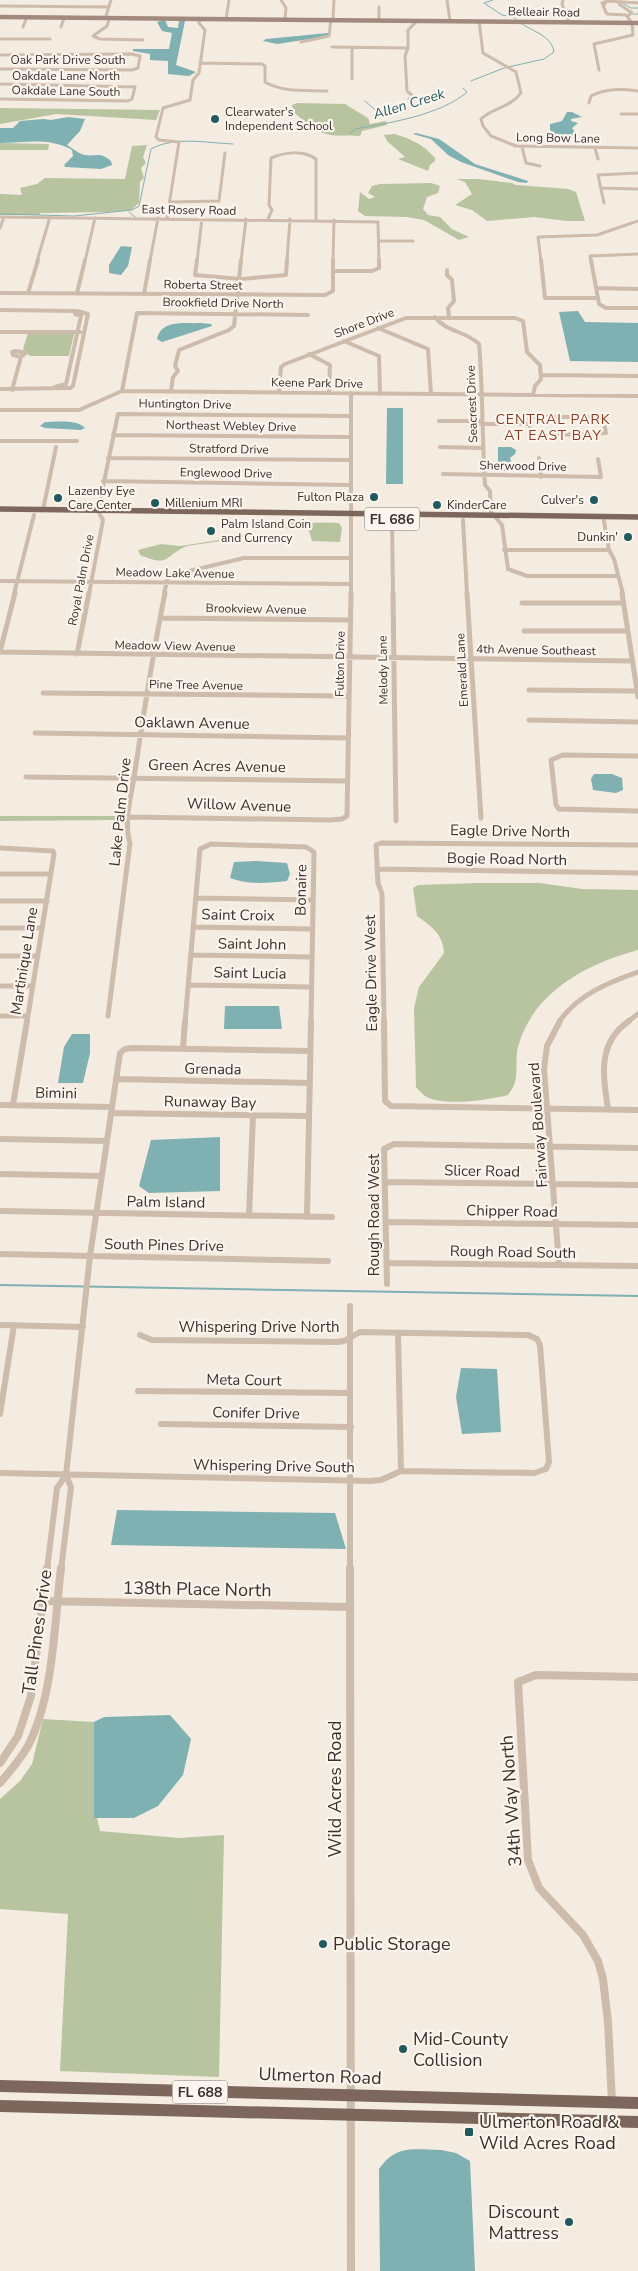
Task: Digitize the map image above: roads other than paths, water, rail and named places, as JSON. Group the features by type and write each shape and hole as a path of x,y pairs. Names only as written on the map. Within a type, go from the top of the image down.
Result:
{"main road":[{"name":"Belleair Road","path":"0,17 520,22 632,20 638,23"},
{"name":"FL 686","path":"0,509 157,516 220,515"},
{"name":"FL 686","path":"281,512 392,519 638,522"},
{"path":"220,515 268,515 281,512"},
{"name":"FL 686","path":"0,515 100,513 638,517"},
{"path":"579,521 598,516"},
{"name":"Ulmerton Road","path":"0,2086 638,2103"},
{"name":"FL 688","path":"0,2106 638,2122"}],"street":[{"path":"111,0 106,28 94,34 94,37 143,40"},
{"path":"226,19 229,0"},
{"path":"281,0 286,8 285,19"},
{"path":"301,42 330,36 334,0"},
{"path":"562,0 569,22"},
{"path":"449,1 450,21"},
{"path":"620,2 619,4 630,10 631,14 628,15"},
{"path":"599,70 594,44 634,35 632,20 628,15 607,14 602,4 638,3"},
{"path":"0,6 109,7"},
{"path":"379,20 380,7"},
{"path":"23,27 27,17"},
{"path":"61,27 64,18"},
{"path":"167,218 179,144 157,139 163,108 190,100 193,80 198,73 205,30 199,23 200,19"},
{"path":"409,99 413,96 407,91 405,56 408,48 408,30 418,20"},
{"name":"Long Bow Lane","path":"479,21 484,53 490,59 508,67 518,75 521,95 487,113 481,119 482,123 499,141 522,147 638,148"},
{"path":"0,39 50,39"},
{"path":"332,48 408,48"},
{"path":"352,48 352,79"},
{"name":"Oak Park Drive South","path":"0,54 132,54 140,56 138,68 135,69 0,69"},
{"path":"200,63 262,64 265,66 264,80 269,85 288,89 327,91"},
{"name":"Oakdale Lane North","path":"0,84 133,86 135,87 131,100"},
{"path":"589,103 591,96 600,92 618,89 638,91"},
{"name":"Oakdale Lane South","path":"0,99 131,100"},
{"path":"621,114 638,114"},
{"path":"522,147 526,163 540,166"},
{"path":"595,148 598,159"},
{"path":"170,202 219,201 225,153"},
{"path":"268,219 272,210 269,205 271,158 278,155 309,155 316,159 316,220"},
{"path":"604,203 598,175 638,173"},
{"path":"601,188 638,189"},
{"path":"0,228 2,217"},
{"name":"East Rosery Road","path":"2,217 377,221 379,241"},
{"path":"28,293 50,217"},
{"path":"77,294 95,218"},
{"path":"144,294 158,218"},
{"path":"202,219 195,275 208,278 275,278 286,275 290,220"},
{"path":"172,391 173,377 178,371 175,366 179,350 232,328 239,295 246,219"},
{"name":"Roberta Street","path":"0,293 325,296 333,291 334,220"},
{"path":"597,298 545,298 538,237 597,235 638,221"},
{"path":"333,271 377,270 379,268 379,241 413,241"},
{"path":"638,254 590,256 597,298 602,307 638,308"},
{"path":"447,270 447,275 452,280 454,301 448,308 449,318"},
{"path":"596,288 638,289"},
{"path":"0,312 87,313 73,386 70,388 0,388"},
{"path":"12,388 62,387 66,384 80,315 38,312"},
{"name":"Brookfield Drive North","path":"122,391 136,314 138,313 236,313 308,316"},
{"name":"Shore Drive","path":"279,392 282,366 406,318 515,318 523,321 527,352 540,365 541,375"},
{"name":"Seacrest Drive","path":"435,318 442,325 469,336 479,344 483,395 481,424 486,485 490,491 493,515"},
{"path":"378,328 420,344 428,349 431,394"},
{"path":"0,332 84,332"},
{"path":"344,341 378,356 380,394"},
{"path":"309,354 328,362 330,366 329,393"},
{"path":"12,388 21,356"},
{"path":"533,395 541,375 638,376"},
{"name":"Keene Park Drive","path":"0,410 79,410 122,391 638,396"},
{"name":"Fulton Drive","path":"347,816 351,584 351,393"},
{"name":"Huntington Drive","path":"100,513 103,481 118,414 351,416"},
{"path":"528,417 603,418 606,434 531,436 528,425 528,417"},
{"path":"439,421 528,425"},
{"name":"Northeast Webley Drive","path":"113,435 350,438"},
{"path":"0,441 77,441"},
{"path":"440,447 483,448"},
{"path":"43,510 56,448"},
{"name":"Stratford Drive","path":"108,458 350,460"},
{"path":"540,458 541,477"},
{"name":"Sherwood Drive","path":"444,474 602,477 598,459"},
{"name":"Englewood Drive","path":"103,481 350,484"},
{"name":"Royal Palm Drive","path":"78,654 103,520 100,513"},
{"path":"0,652 34,515"},
{"path":"493,515 502,525 508,569 519,574 618,576"},
{"name":"Melody Lane","path":"392,519 396,821"},
{"name":"Emerald Lane","path":"463,520 481,818"},
{"path":"529,690 638,694 618,576 613,554 609,550 604,521"},
{"path":"504,550 609,550"},
{"path":"166,583 168,576 174,573 244,558 351,558"},
{"name":"Meadow Lake Avenue","path":"0,581 351,584"},
{"name":"Lake Palm Drive","path":"108,1016 130,843 127,833 129,817 152,655 161,618 166,583"},
{"path":"522,603 623,603"},
{"name":"Brookview Avenue","path":"161,618 350,620"},
{"path":"524,631 628,631"},
{"name":"Meadow View Avenue","path":"0,652 349,658"},
{"name":"4th Avenue Southeast","path":"349,658 632,661"},
{"name":"Pine Tree Avenue","path":"43,693 349,696"},
{"path":"529,720 638,722"},
{"name":"Oaklawn Avenue","path":"35,733 348,738"},
{"path":"638,756 555,757 551,760 556,805 559,809 638,812"},
{"name":"Green Acres Avenue","path":"26,776 347,781"},
{"name":"Willow Avenue","path":"129,817 330,820 342,819 347,816"},
{"name":"Eagle Drive North","path":"381,842 638,845"},
{"name":"Eagle Drive West","path":"381,842 376,845 376,869 382,894 385,1101 391,1106 547,1108"},
{"name":"Bonaire","path":"183,1048 200,849 211,844 306,847 312,849 314,852 307,1217"},
{"name":"Martinique Lane","path":"0,848 44,849 53,851 54,854 13,1105"},
{"name":"Bogie Road North","path":"376,869 638,873"},
{"path":"0,874 51,874"},
{"path":"196,898 313,900"},
{"path":"0,901 47,901"},
{"name":"Saint Croix","path":"193,927 312,929"},
{"path":"0,928 42,928"},
{"path":"0,956 38,956"},
{"name":"Saint John","path":"191,956 312,957"},
{"name":"Fairway Boulevard","path":"559,1265 544,1069 546,1047 562,1018 574,1005 610,982 638,972"},
{"name":"Saint Lucia","path":"188,985 311,987"},
{"path":"0,986 33,986"},
{"path":"608,1109 602,1058 614,1033 638,1014"},
{"path":"0,1016 28,1016"},
{"name":"Tall Pines Drive","path":"0,1763 18,1736 31,1696 57,1488 66,1475 90,1256 120,1054 125,1049 132,1048 183,1048"},
{"path":"183,1048 310,1051"},
{"name":"Grenada","path":"116,1079 310,1083"},
{"name":"Bimini","path":"0,1105 112,1110"},
{"path":"547,1108 638,1110"},
{"name":"Runaway Bay","path":"112,1110 309,1116"},
{"path":"249,1216 253,1115"},
{"path":"0,1139 107,1141"},
{"name":"Rough Road West","path":"387,1284 384,1149 386,1146 394,1144 550,1147"},
{"path":"550,1147 638,1148"},
{"path":"0,1174 102,1176"},
{"name":"Slicer Road","path":"386,1182 638,1185"},
{"name":"Palm Island","path":"0,1211 332,1217"},
{"name":"Chipper Road","path":"386,1222 638,1225"},
{"name":"South Pines Drive","path":"0,1254 328,1261"},
{"name":"Rough Road South","path":"387,1263 638,1266"},
{"name":"Wild Acres Road","path":"350,1306 351,2271"},
{"path":"0,1325 83,1326"},
{"path":"0,1414 14,1325"},
{"name":"Whispering Drive North","path":"140,1335 152,1340 288,1342 337,1342 350,1338 360,1332 528,1335 537,1339 540,1345 549,1462 546,1469"},
{"path":"398,1333 401,1471"},
{"name":"Meta Court","path":"138,1391 350,1393"},
{"name":"Conifer Drive","path":"161,1424 351,1427"},
{"name":"Whispering Drive South","path":"0,1473 350,1481 381,1480 401,1471 534,1473 546,1469"},
{"name":"Tall Pines Drive","path":"0,1783 21,1757 32,1737 40,1717 45,1695 71,1487 66,1475"},
{"name":"138th Place North","path":"43,1601 350,1606"},
{"name":"34th Way North","path":"612,2102 601,1964 581,1931 541,1893 531,1876 528,1860 518,1682 536,1675 638,1677"}],"water":[{"path":"165,20 168,27 178,28 179,21 185,21 176,65 196,72 189,76 168,74 168,61 150,60 150,54 133,51 133,49 169,49 172,33 162,31 157,22"},
{"path":"328,33 328,35 323,37 277,44 263,41 266,39"},
{"path":"567,112 572,112 582,117 571,119 571,121 578,123 572,128 578,136 557,136 550,130 550,124 562,121"},
{"path":"68,117 85,119 80,131 67,145 83,154 104,156 111,161 112,165 101,169 65,167 64,165 73,156 72,150 55,143 0,143 0,128 13,128 20,121 51,120"},
{"path":"416,133 439,139 475,164 528,181 527,183 518,182 461,162 448,155 431,139 413,134"},
{"path":"121,246 132,247 128,266 121,275 109,273 109,265"},
{"path":"578,311 585,322 638,323 638,362 570,361 559,312"},
{"path":"211,324 212,326 162,342 157,339 164,328 169,325"},
{"path":"387,408 403,408 403,484 386,484"},
{"path":"45,422 72,422 85,428 81,430 45,428 40,426"},
{"path":"498,447 511,447 516,450 515,454 510,458 514,471 498,471"},
{"path":"594,774 612,774 622,778 623,790 616,793 593,790 591,779"},
{"path":"234,862 287,863 290,874 287,881 251,883 230,878"},
{"path":"225,1006 279,1006 282,1029 224,1029"},
{"path":"72,1034 90,1034 90,1053 83,1083 58,1083 64,1047"},
{"path":"220,1137 220,1191 149,1193 139,1186 151,1140"},
{"path":"461,1368 497,1369 501,1432 462,1434 456,1397"},
{"path":"117,1510 335,1513 346,1549 111,1545"},
{"path":"170,1715 191,1739 183,1775 158,1806 134,1818 94,1818 94,1722 104,1717"},
{"path":"414,2149 441,2150 456,2153 470,2161 475,2271 380,2271 379,2169 392,2155 399,2152"}],"waterway":[{"name":"Allen Creek","path":"471,81 504,68 544,59 554,52 552,45 543,36 524,26 514,17 502,15 484,3 493,0"},
{"path":"622,3 631,8 638,8"},
{"name":"Allen Creek","path":"350,134 355,129 414,117 443,107 467,92 463,88"},
{"path":"365,101 383,117"},
{"path":"0,214 74,216 132,210 139,206 151,149 180,141 233,144"},
{"path":"129,212 135,217"},
{"path":"0,1285 638,1296"}],"place":[{"name":"Clearwater's Independent School","path":"215,119"},
{"name":"Fulton Plaza","path":"374,497"},
{"name":"Lazenby Eye Care Center","path":"58,498"},
{"name":"Culver's","path":"594,500"},
{"name":"Millenium MRI","path":"155,503"},
{"name":"KinderCare","path":"437,505"},
{"name":"Palm Island Coin and Currency","path":"211,531"},
{"name":"Dunkin'","path":"628,537"},
{"name":"Public Storage","path":"323,1944"},
{"name":"Mid-County Collision","path":"403,2049"},
{"name":"Ulmerton Road & Wild Acres Road","path":"469,2132"},
{"name":"Discount Mattress","path":"569,2222"}],"district":[{"name":"CENTRAL PARK AT EAST BAY","path":"553,428"}]}
